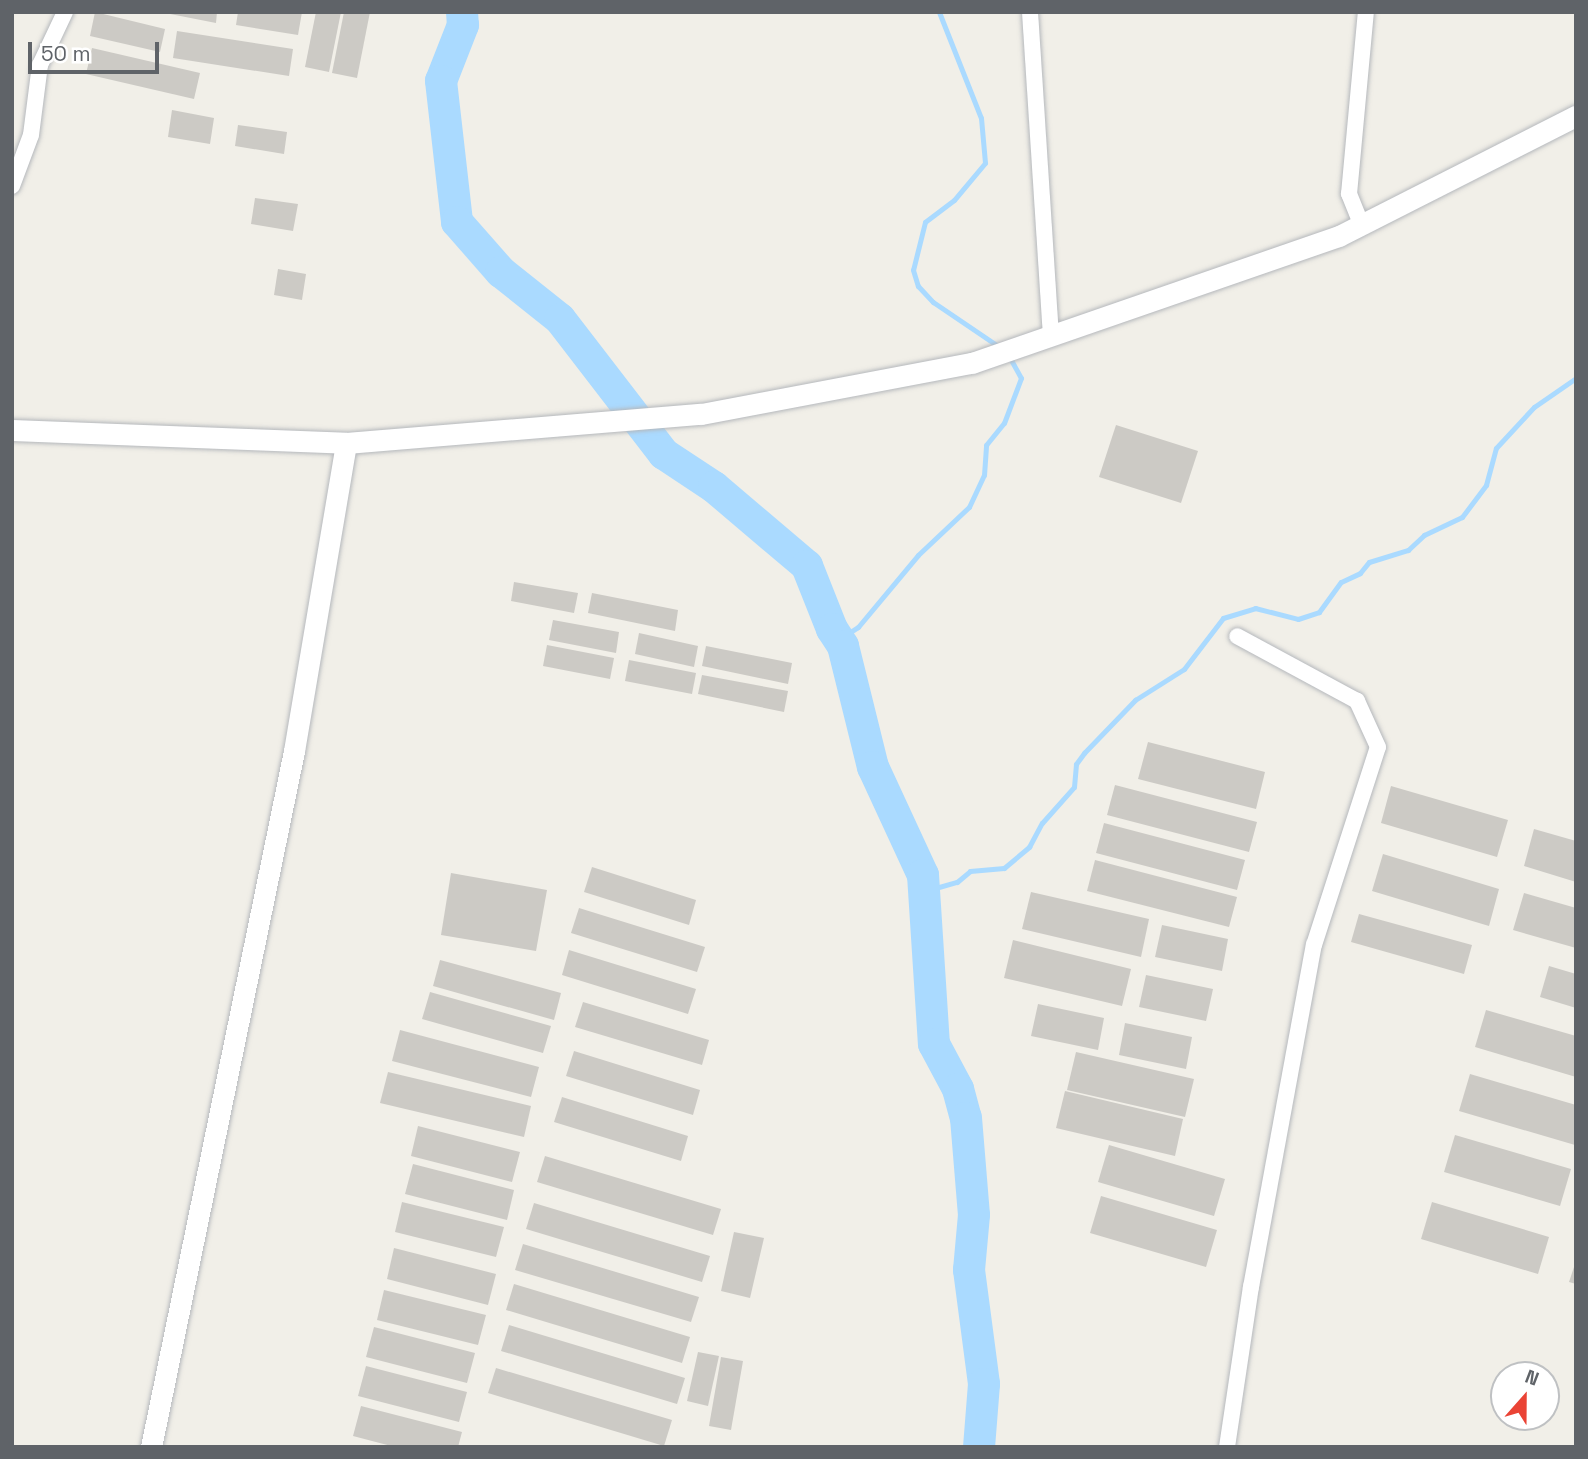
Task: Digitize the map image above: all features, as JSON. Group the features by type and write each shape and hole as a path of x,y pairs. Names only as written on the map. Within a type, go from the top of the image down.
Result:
{"street":[{"path":"12,186 31,135 40,65 65,12"},
{"path":"1030,12 1051,336"},
{"path":"1362,226 1350,201 1350,168 1366,12"},
{"path":"12,430 346,443 670,417 991,358 1362,226 1576,116"},
{"path":"150,1447 293,751 346,443"},
{"path":"1227,1447 1251,1287 1314,945 1378,747 1357,701 1237,636"}],"building":[{"path":"95,12 165,29 160,52 90,36"},
{"path":"160,12 217,12 216,23"},
{"path":"238,12 302,12 298,35 236,25"},
{"path":"316,12 341,12 329,72 305,67"},
{"path":"344,12 370,12 357,78 332,73"},
{"path":"177,31 293,49 289,76 173,58"},
{"path":"92,48 200,73 194,99 86,74"},
{"path":"172,110 214,118 210,144 168,137"},
{"path":"238,125 287,132 284,154 235,146"},
{"path":"255,198 298,204 293,231 251,224"},
{"path":"278,269 306,274 302,300 274,295"},
{"path":"1116,425 1198,451 1181,503 1099,477"},
{"path":"514,582 578,593 574,613 511,601"},
{"path":"592,593 678,610 675,631 588,613"},
{"path":"553,620 619,632 616,653 549,640"},
{"path":"639,633 698,646 694,667 635,654"},
{"path":"547,645 614,658 610,679 543,666"},
{"path":"706,646 792,663 788,684 702,666"},
{"path":"629,660 696,673 692,694 625,681"},
{"path":"702,675 788,691 784,712 698,694"},
{"path":"1148,742 1265,772 1256,809 1138,779"},
{"path":"1115,785 1257,822 1249,852 1107,815"},
{"path":"1391,786 1508,820 1497,857 1381,823"},
{"path":"1104,823 1245,860 1237,890 1096,853"},
{"path":"1534,829 1576,841 1576,882 1524,866"},
{"path":"1383,854 1499,889 1489,926 1372,891"},
{"path":"1095,860 1237,897 1229,927 1087,891"},
{"path":"592,867 696,900 689,925 584,892"},
{"path":"451,873 547,890 536,951 441,935"},
{"path":"1031,892 1149,919 1141,957 1022,929"},
{"path":"1524,893 1576,908 1576,948 1513,930"},
{"path":"579,908 705,947 697,972 571,933"},
{"path":"1359,914 1472,945 1464,974 1351,942"},
{"path":"1162,925 1228,939 1222,971 1155,957"},
{"path":"1013,940 1131,969 1122,1006 1004,978"},
{"path":"569,950 696,989 688,1014 562,975"},
{"path":"440,960 561,993 554,1020 433,986"},
{"path":"1549,966 1576,974 1576,1008 1540,997"},
{"path":"1146,975 1213,989 1206,1021 1139,1007"},
{"path":"430,992 551,1026 543,1053 422,1019"},
{"path":"583,1002 709,1040 702,1065 575,1027"},
{"path":"1038,1004 1104,1018 1098,1050 1031,1036"},
{"path":"1486,1010 1576,1036 1576,1077 1475,1047"},
{"path":"1125,1023 1192,1037 1186,1069 1119,1055"},
{"path":"400,1030 539,1067 531,1097 392,1061"},
{"path":"574,1051 700,1090 693,1115 566,1076"},
{"path":"1076,1052 1194,1079 1185,1117 1067,1090"},
{"path":"388,1072 531,1106 524,1137 380,1103"},
{"path":"1470,1074 1576,1105 1575,1145 1459,1111"},
{"path":"1065,1091 1183,1119 1175,1156 1056,1128"},
{"path":"562,1097 688,1136 681,1161 554,1122"},
{"path":"418,1126 520,1152 512,1182 411,1156"},
{"path":"1455,1135 1571,1169 1560,1206 1444,1172"},
{"path":"1109,1145 1225,1179 1214,1216 1098,1182"},
{"path":"545,1156 721,1209 713,1235 537,1182"},
{"path":"413,1164 514,1190 507,1220 405,1194"},
{"path":"1101,1196 1217,1230 1206,1267 1090,1233"},
{"path":"402,1202 504,1227 496,1257 395,1232"},
{"path":"1432,1202 1549,1237 1538,1274 1421,1239"},
{"path":"534,1203 710,1256 702,1282 526,1229"},
{"path":"734,1232 764,1238 750,1298 721,1291"},
{"path":"523,1244 699,1297 691,1322 515,1270"},
{"path":"394,1248 496,1274 488,1305 387,1279"},
{"path":"1576,1261 1576,1284 1569,1282"},
{"path":"514,1284 690,1337 682,1363 506,1310"},
{"path":"384,1290 486,1315 478,1345 377,1320"},
{"path":"509,1325 685,1378 677,1404 501,1351"},
{"path":"374,1327 475,1353 467,1383 366,1357"},
{"path":"698,1352 719,1356 708,1406 687,1401"},
{"path":"721,1357 743,1361 731,1430 709,1426"},
{"path":"366,1366 467,1392 459,1422 358,1396"},
{"path":"496,1368 672,1420 664,1446 488,1393"},
{"path":"361,1406 462,1432 458,1447 395,1447 353,1436"}],"waterway":[{"path":"462,12 463,25 441,81 457,222 501,272 560,319 664,454 714,487 807,566 832,629 843,646 873,767 923,875 934,1044 958,1089 966,1118 974,1215 969,1270 984,1384 979,1447"},
{"path":"939,12 981,118 985,163 954,200 925,222 913,270 918,286 933,302 1001,348"},
{"path":"838,640 858,627 918,555 969,507 984,475 986,445 1004,423 1021,378 1008,355"},
{"path":"925,891 957,882 970,871 1004,868 1029,847 1042,823 1074,787 1076,764 1084,753 1135,700 1184,669 1223,618 1255,608 1298,619 1319,612 1341,582 1360,573 1369,562 1408,550 1424,535 1462,517 1486,485 1496,448 1534,407 1576,378"}]}
